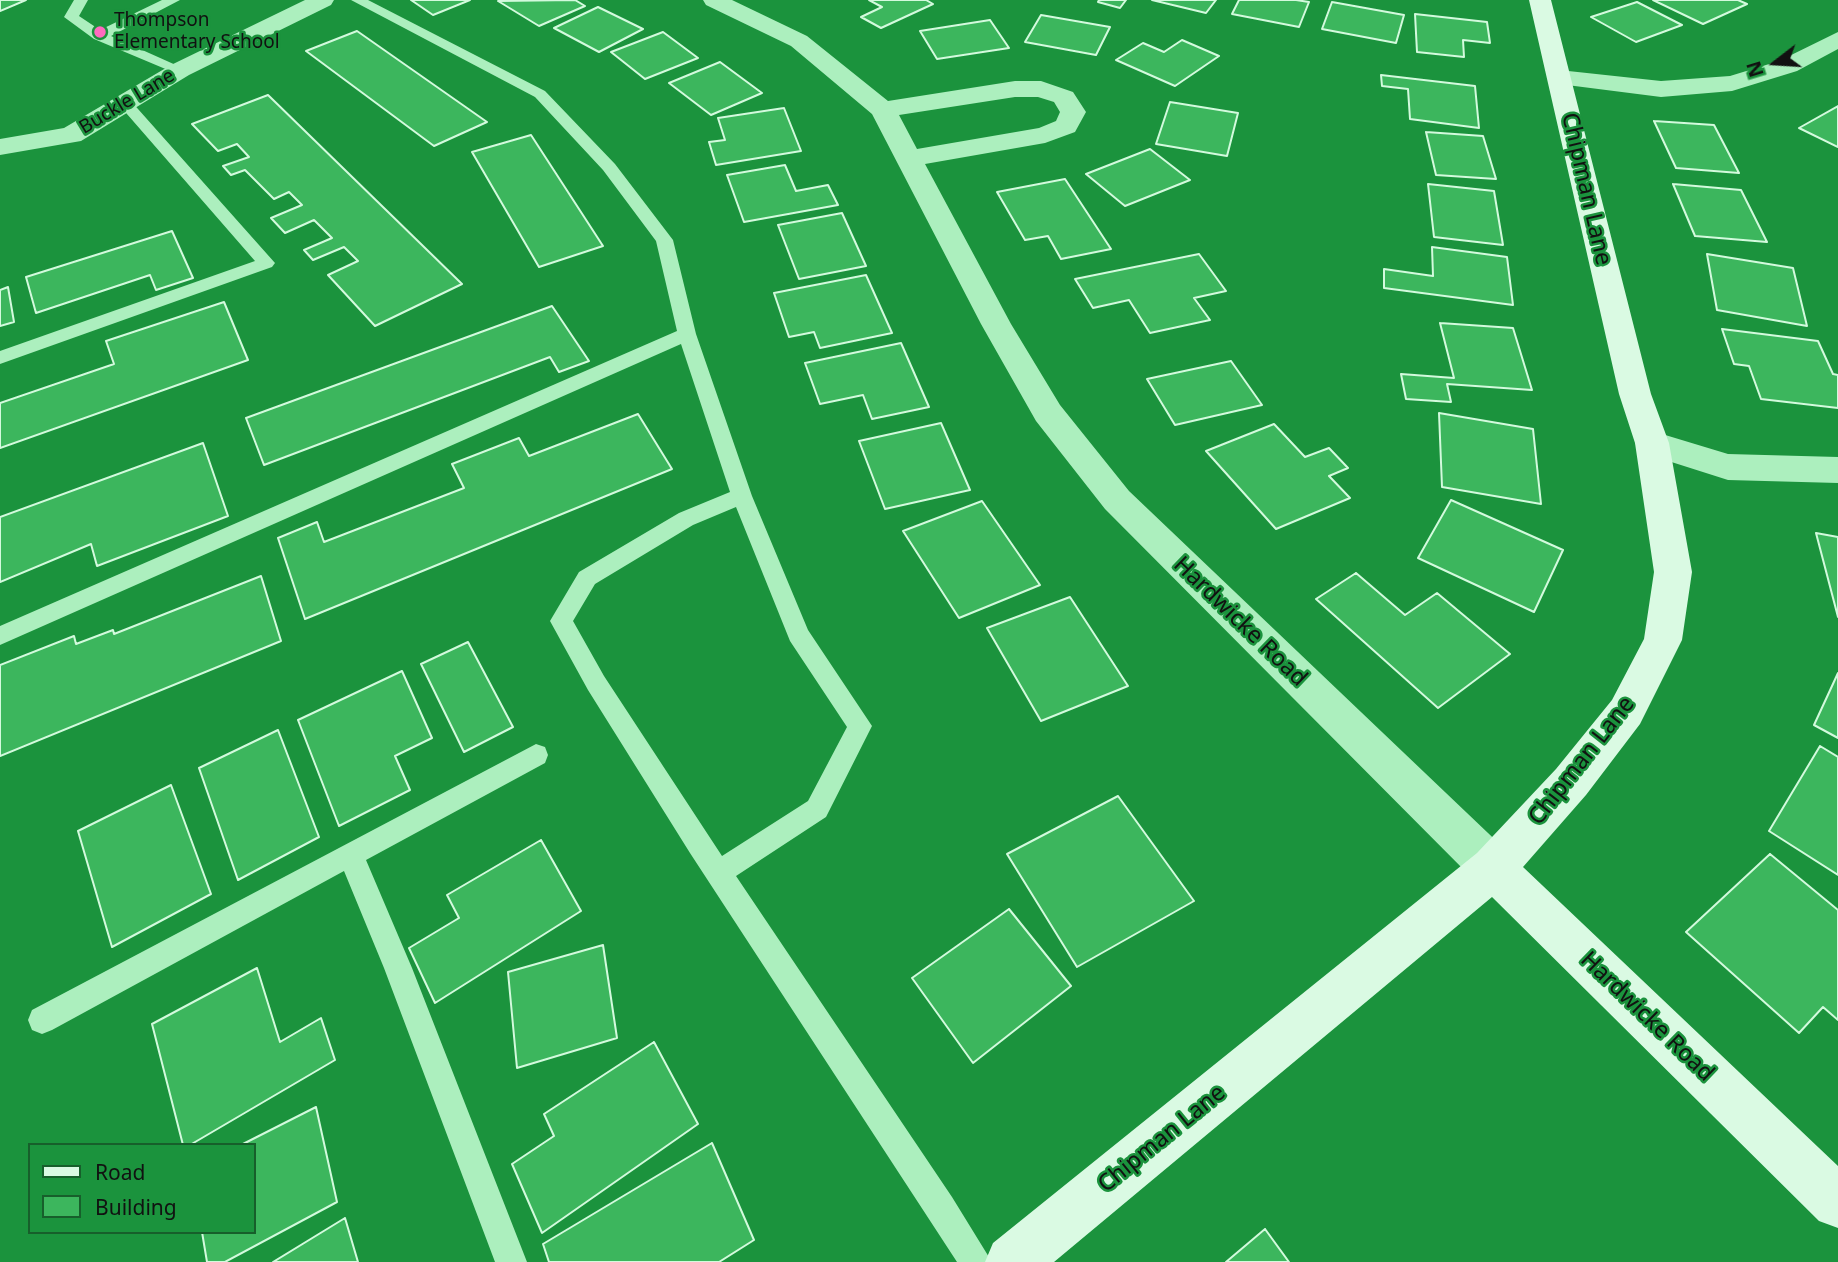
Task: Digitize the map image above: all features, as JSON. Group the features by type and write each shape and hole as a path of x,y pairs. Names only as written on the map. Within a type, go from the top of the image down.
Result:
{"street":[{"name":"Buckle Lane","path":"0,147 72,135 180,71 323,0"},
{"name":"Hardwicke Road","path":"714,0 799,40 883,110 996,324 1048,413 1117,500 1838,1202"},
{"name":"Chipman Lane","path":"1012,1262 1493,868 1571,782 1626,712 1663,640 1673,572 1653,443 1635,394 1540,0"},
{"path":"1559,77 1661,89 1732,83 1788,66 1838,39"},
{"path":"883,110 1041,89 1064,97 1073,112 1066,126 1045,135 909,158"},
{"path":"1653,443 1728,467 1838,470"}],"lane":[{"path":"81,0 71,17 99,36 180,71"},
{"path":"99,36 173,0"},
{"path":"358,0 540,94 609,166 664,240 687,334 742,496 798,634 860,726 817,810 718,873"},
{"path":"0,358 266,263 125,103"},
{"path":"0,636 687,334"},
{"path":"742,496 686,519 587,578 561,621 596,683 718,873 976,1262"},
{"path":"43,1020 536,755"},
{"path":"350,854 398,968 511,1262"}],"building":[{"path":"0,0 26,0 0,11"},
{"path":"411,0 470,0 433,15"},
{"path":"575,0 585,6 539,26 498,1"},
{"path":"869,0 926,0 933,4 881,28 861,17 882,7"},
{"path":"1126,0 1120,8 1098,2"},
{"path":"1152,0 1216,0 1206,13"},
{"path":"1239,0 1309,2 1299,27 1232,14"},
{"path":"1653,0 1738,0 1747,4 1703,24"},
{"path":"1332,2 1404,15 1396,43 1322,29"},
{"path":"1637,2 1682,25 1636,42 1591,17"},
{"path":"598,7 643,29 599,52 554,28"},
{"path":"1415,14 1487,22 1490,43 1463,40 1464,57 1417,52"},
{"path":"1041,15 1110,27 1096,55 1025,42"},
{"path":"990,20 1009,48 937,59 920,31"},
{"path":"357,31 487,122 434,146 306,51"},
{"path":"663,32 698,58 645,79 611,52"},
{"path":"1182,40 1219,56 1175,86 1116,60 1143,43 1164,52"},
{"path":"720,62 762,93 711,115 669,83"},
{"path":"1381,75 1475,86 1479,128 1410,119 1408,89 1382,86"},
{"path":"268,95 462,284 375,326 328,275 358,261 344,247 313,260 304,250 332,238 314,220 285,233 271,218 302,205 289,192 274,199 245,170 231,175 223,166 249,157 237,144 218,151 192,124"},
{"path":"1170,102 1238,113 1227,156 1156,144"},
{"path":"1838,106 1838,147 1799,128"},
{"path":"784,108 801,151 716,165 709,142 725,140 718,118"},
{"path":"1654,121 1714,125 1739,173 1676,168"},
{"path":"1426,132 1483,136 1496,179 1436,175"},
{"path":"531,135 603,246 539,267 472,152"},
{"path":"1150,149 1190,180 1125,206 1086,174"},
{"path":"785,165 796,191 828,185 838,205 744,222 727,175"},
{"path":"1065,179 1111,249 1061,259 1048,236 1025,240 997,192"},
{"path":"1428,184 1494,191 1503,245 1434,237"},
{"path":"1673,184 1741,190 1767,242 1695,236"},
{"path":"842,213 866,266 799,279 778,225"},
{"path":"172,231 193,278 156,290 150,275 36,313 26,277"},
{"path":"1432,247 1507,257 1513,305 1384,288 1384,269 1433,276"},
{"path":"1199,254 1226,291 1194,298 1210,320 1150,333 1129,300 1093,308 1075,279"},
{"path":"1707,254 1793,268 1807,326 1717,310"},
{"path":"866,275 892,333 820,348 814,332 789,337 774,293"},
{"path":"8,287 14,322 0,326 0,290"},
{"path":"224,302 248,360 0,448 0,403 114,364 106,341"},
{"path":"552,306 589,361 559,372 550,357 264,465 246,418"},
{"path":"1440,323 1513,328 1532,390 1447,384 1451,402 1406,399 1401,374 1454,378"},
{"path":"1722,329 1818,341 1833,374 1838,375 1838,408 1761,399 1749,366 1734,364"},
{"path":"901,343 929,407 872,419 863,395 820,404 805,363"},
{"path":"1231,361 1262,405 1175,425 1147,379"},
{"path":"1439,413 1533,429 1541,504 1442,487"},
{"path":"638,414 672,469 305,619 278,538 317,522 324,542 464,488 452,464 519,438 529,456"},
{"path":"941,423 970,490 885,509 859,441"},
{"path":"1274,424 1305,457 1329,448 1348,468 1329,476 1350,498 1276,529 1206,451"},
{"path":"203,443 228,516 97,566 91,544 0,582 0,517"},
{"path":"1451,500 1563,550 1534,612 1418,558"},
{"path":"982,501 1040,585 959,618 903,531"},
{"path":"1816,533 1838,537 1838,617"},
{"path":"1356,573 1405,615 1437,593 1510,654 1438,708 1316,599"},
{"path":"261,576 281,641 0,756 0,665 74,636 76,644 113,630 114,634"},
{"path":"1070,597 1128,686 1041,721 987,628"},
{"path":"468,642 513,727 464,752 421,664"},
{"path":"402,671 432,738 395,756 410,790 339,826 298,720"},
{"path":"1838,673 1838,738 1814,725"},
{"path":"278,730 319,837 238,880 199,768"},
{"path":"1820,746 1838,757 1838,875 1769,831"},
{"path":"171,785 211,894 112,947 78,831"},
{"path":"1118,796 1194,901 1077,967 1007,854"},
{"path":"541,840 581,911 435,1003 409,948 459,918 447,895"},
{"path":"1770,854 1838,910 1838,1020 1823,1007 1799,1033 1686,932"},
{"path":"1009,909 1071,986 973,1063 912,978"},
{"path":"603,945 617,1038 517,1068 508,972"},
{"path":"257,968 280,1042 321,1018 335,1060 193,1143 182,1143 152,1024"},
{"path":"654,1042 698,1124 542,1233 512,1164 554,1136 544,1114"},
{"path":"316,1107 337,1202 225,1262 207,1262 202,1234 256,1234 256,1143 245,1143"},
{"path":"712,1143 754,1240 719,1262 549,1262 543,1244"},
{"path":"345,1218 358,1262 273,1262"},
{"path":"1265,1229 1289,1262 1226,1262"}],"place":[{"name":"Thompson Elementary School","path":"100,32"}]}
